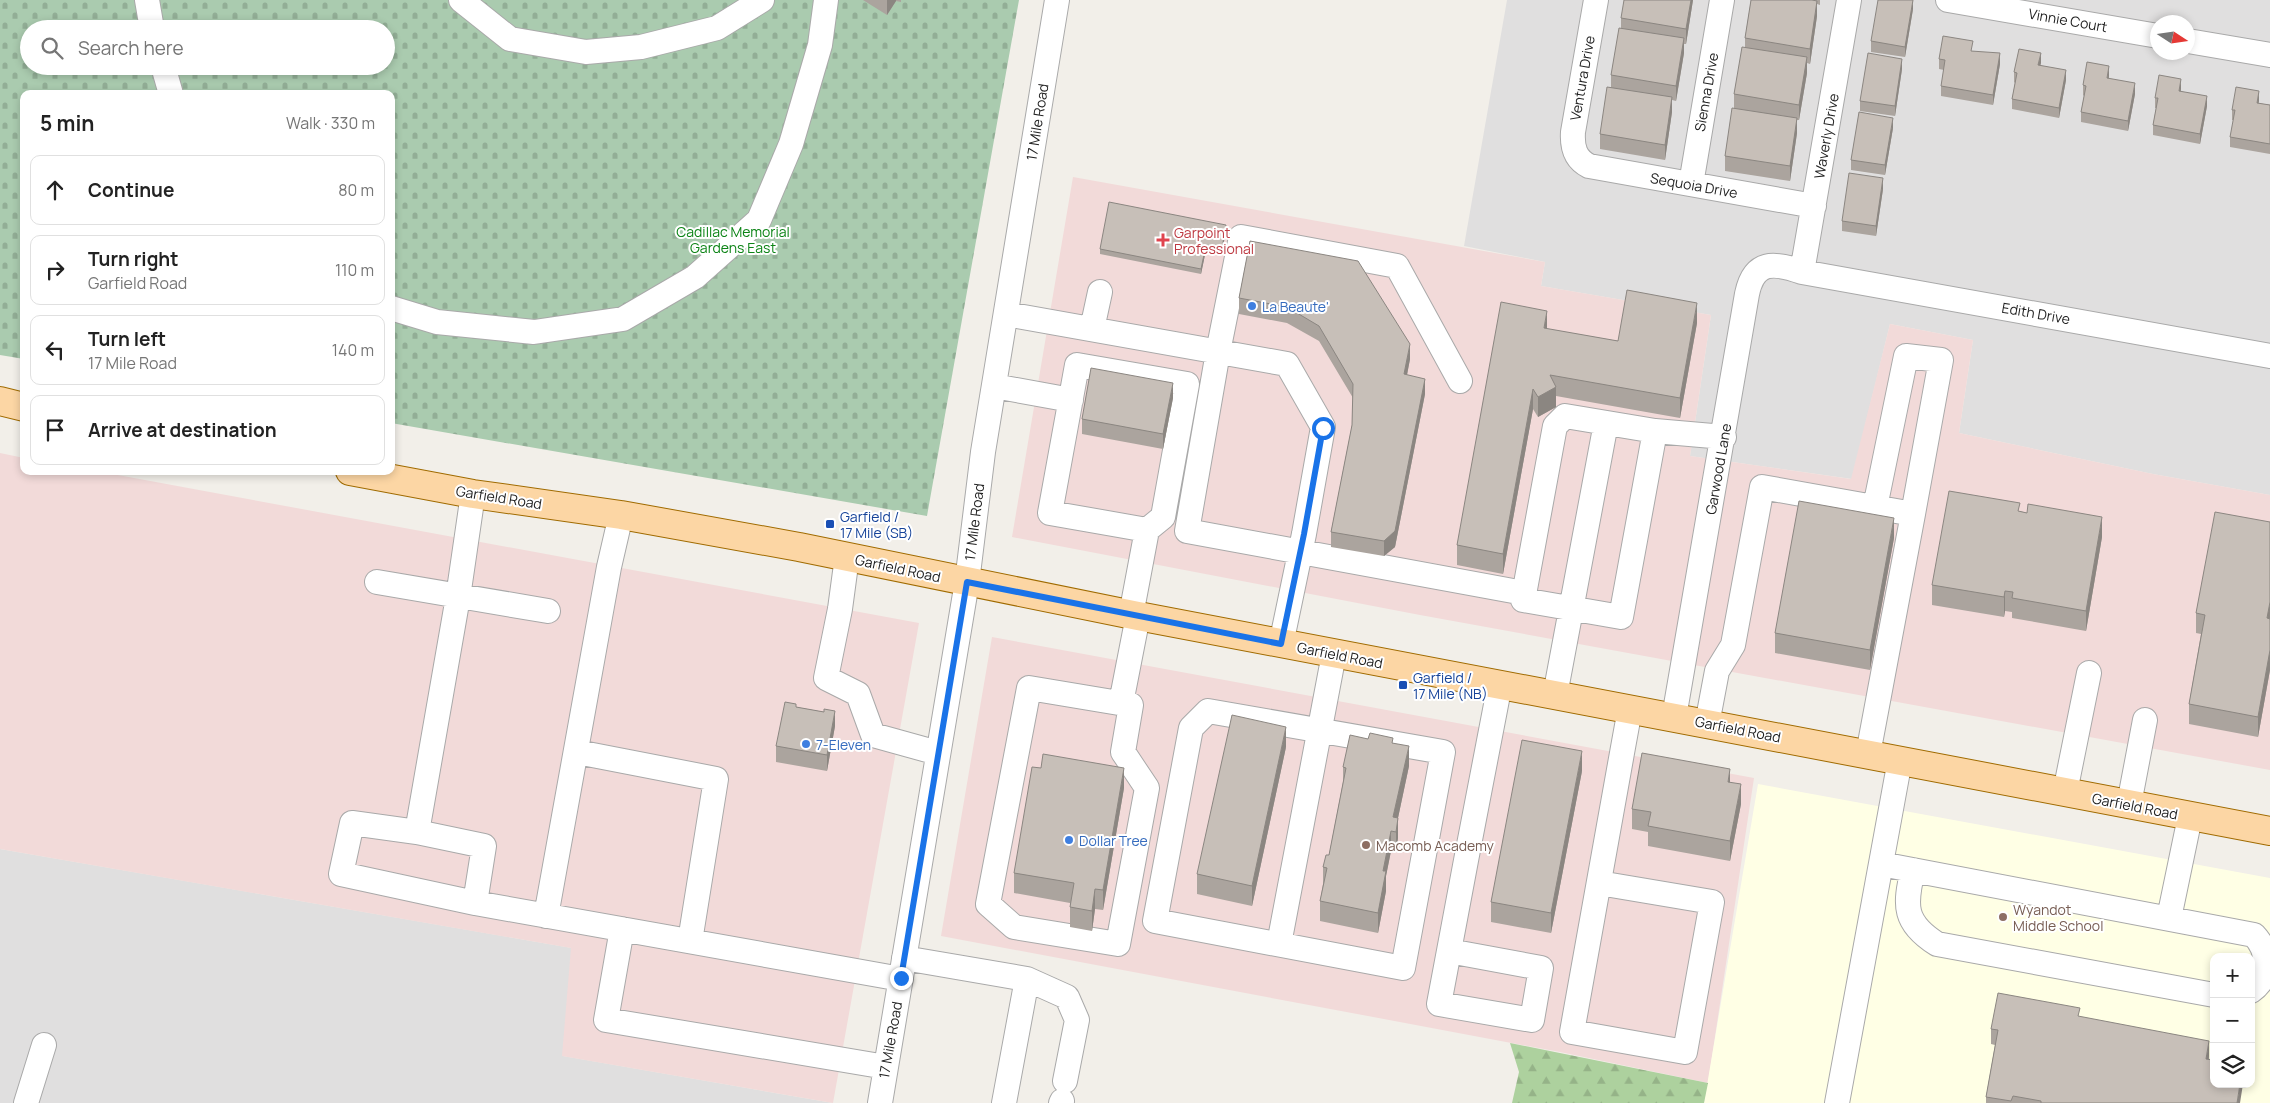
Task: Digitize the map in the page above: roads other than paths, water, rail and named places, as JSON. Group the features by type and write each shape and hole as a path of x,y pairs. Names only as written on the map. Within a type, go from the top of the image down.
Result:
{"main road":[{"path":"0,401 20,406"},
{"name":"Garfield Road","path":"371,475 473,494 620,515 848,557 1134,616 2270,831"}],"street":[{"path":"147,0 150,20"},
{"path":"461,0 510,39 586,52 641,47 717,28 762,0"},
{"path":"395,309 437,322 534,332 623,319 696,277 759,220 794,135 820,45 826,0"},
{"name":"17 Mile Road","path":"880,1103 967,582 983,452 1057,0"},
{"name":"Ventura Drive","path":"1577,156 1572,144 1573,132 1596,0"},
{"name":"Sienna Drive","path":"1691,184 1722,0"},
{"name":"Waverly Drive","path":"1802,272 1849,0"},
{"name":"Vinnie Court","path":"1948,0 2150,35"},
{"path":"2195,42 2270,55"},
{"path":"166,75 170,90"},
{"name":"Sequoia Drive","path":"1577,156 1589,166 1814,206"},
{"path":"1460,381 1396,266 1241,237 1218,352 1186,532 1524,593"},
{"name":"Garwood Lane","path":"1674,717 1751,277 1760,268 1772,265 1783,265 1802,272"},
{"name":"Edith Drive","path":"1802,272 2270,356"},
{"path":"1092,329 1100,292"},
{"path":"1006,314 1287,364 1323,428 1281,644"},
{"path":"1868,754 1941,360 1906,356 1875,507"},
{"path":"1121,703 1147,530 1163,517 1187,384 1077,364 1050,513 1147,530"},
{"path":"994,386 1071,400"},
{"path":"1656,431 1621,616 1523,600 1556,426 1565,416 1656,431 1724,437"},
{"path":"1555,695 1606,422"},
{"path":"1707,724 1717,671 1733,645 1762,487 1913,514"},
{"path":"417,832 458,597 473,494"},
{"path":"546,916 620,515"},
{"path":"848,557 826,678 858,694 873,735 938,753"},
{"path":"377,582 458,597 548,610"},
{"path":"1279,944 1334,654"},
{"path":"2065,792 2089,673"},
{"path":"1449,951 1500,684"},
{"path":"1029,688 1121,703 1132,705 1123,752 1147,788 1118,944 1014,927 988,904 1029,688"},
{"path":"1599,883 1712,902 1685,1052 1572,1032 1630,709"},
{"path":"1208,711 1443,752 1404,968 1279,944 1155,921 1191,728 1208,711"},
{"path":"2129,804 2145,720"},
{"path":"577,752 716,779 690,941"},
{"path":"1837,1103 1900,760"},
{"path":"2169,918 2190,816"},
{"path":"475,903 484,846 417,832 352,822 341,874 475,903 690,941 902,968 1027,979 1067,997 1077,1020 1063,1095"},
{"path":"1881,864 2254,935 2264,945 2268,962 2266,975 2255,990"},
{"path":"1913,870 1907,907 1914,924 1925,936 1937,944 2210,994"},
{"path":"622,929 606,1020 886,1067"},
{"path":"1004,1103 1027,979"},
{"path":"26,1103 44,1044"}],"place":[{"name":"Garpoint Professional","path":"1163,240"},
{"name":"La Beaute'","path":"1252,306"},
{"name":"Garfield / 17 Mile (SB)","path":"830,524"},
{"name":"Garfield / 17 Mile (NB)","path":"1403,685"},
{"name":"7-Eleven","path":"806,744"},
{"name":"Dollar Tree","path":"1069,840"},
{"name":"Macomb Academy","path":"1366,845"},
{"name":"Wyandot Middle School","path":"2003,917"}],"park label":[{"name":"Cadillac Memorial Gardens East","path":"733,240"}]}
